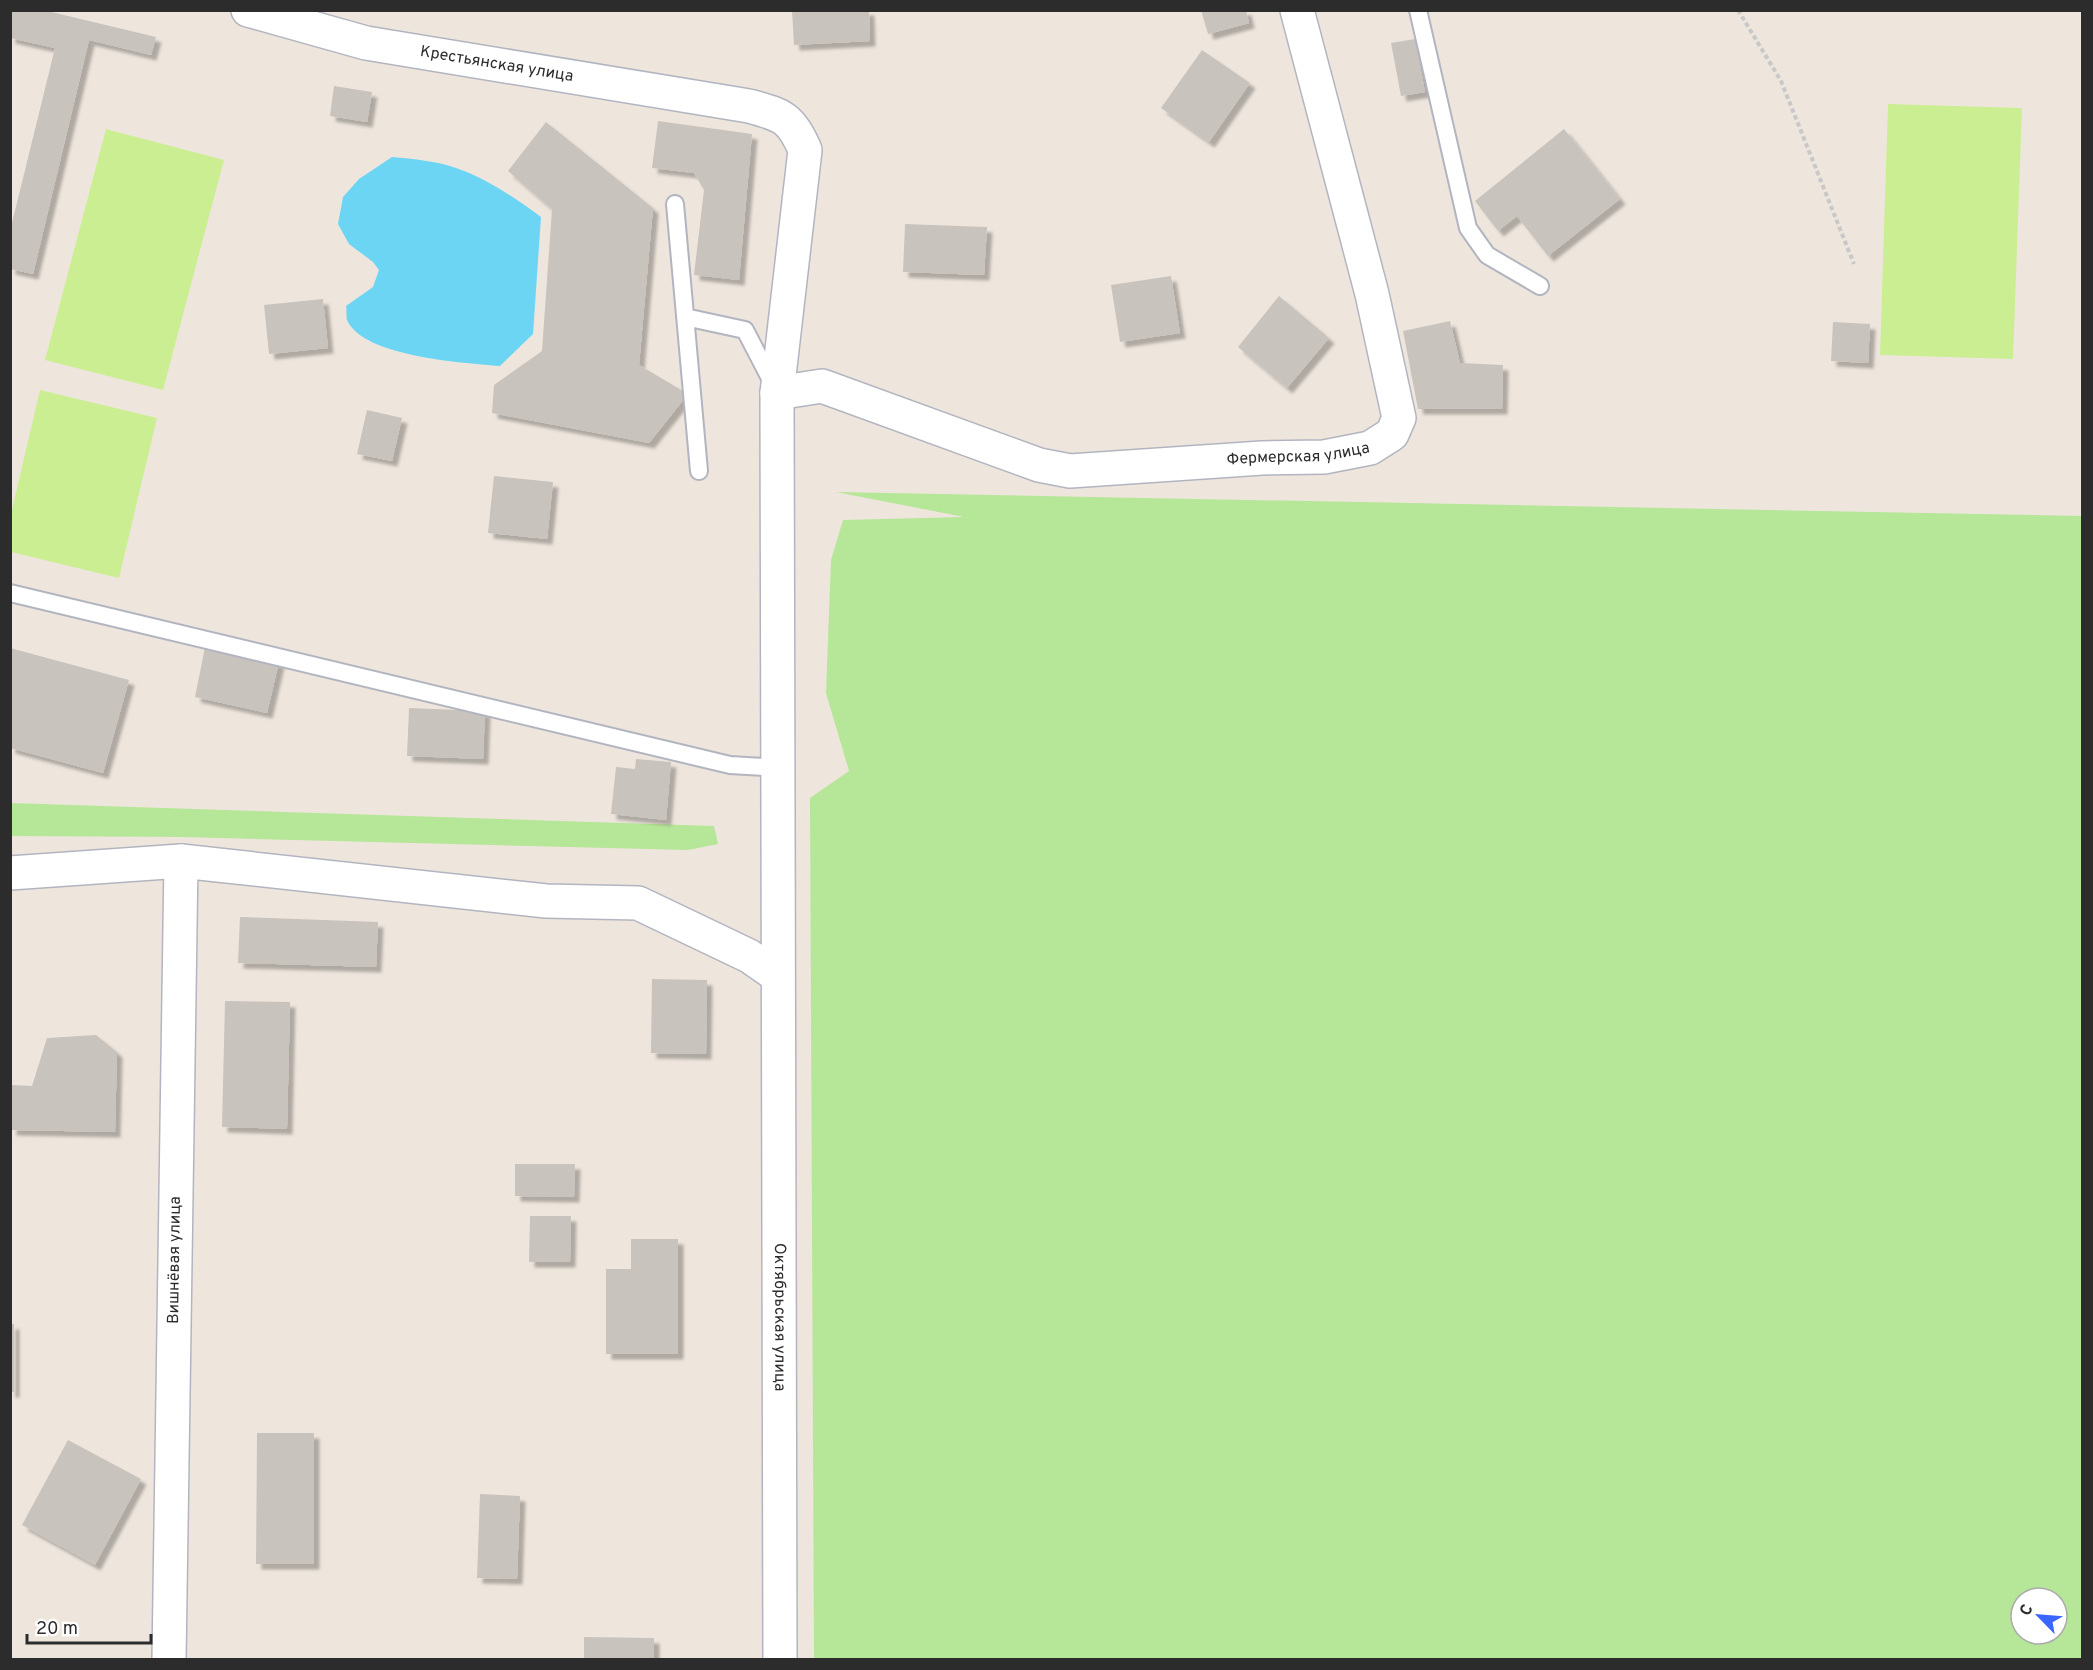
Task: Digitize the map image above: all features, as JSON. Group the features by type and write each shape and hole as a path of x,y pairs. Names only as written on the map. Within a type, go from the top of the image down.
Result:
{"street":[{"name":"Крестьянская улица","path":"248,10 366,43 749,105 787,119 798,133 805,150 777,393"},
{"name":"Фермерская улица","path":"777,393 822,386 1039,465 1070,471 1262,458 1324,457 1370,448 1392,434 1400,418 1377,316 1297,10"},
{"name":"Октябрьская улица","path":"777,393 780,1659"},
{"path":"10,873 181,861 546,901 638,903 749,956 778,976"},
{"name":"Вишнёвая улица","path":"168,1659 181,861"}],"lane":[{"path":"1418,10 1468,228 1487,255 1540,286"},
{"path":"675,204 699,471"},
{"path":"685,316 745,330 777,393"},
{"path":"10,593 730,765 779,768"}],"path":[{"path":"1738,10 1781,81 1854,264"}],"green space":[{"path":"1888,104 2022,108 2013,359 1880,355"},
{"path":"106,129 224,160 163,390 45,360"},
{"path":"40,390 157,418 119,578 11,552 11,514"},
{"path":"836,492 2082,516 2082,1659 814,1659 810,798 849,771 826,693 831,560 843,520 964,517"},
{"path":"11,803 714,826 718,844 688,850 180,837 11,836"}],"water":[{"path":"392,157 433,162 467,172 500,189 541,217 533,334 500,366 440,360 393,350 357,332 347,320 346,306 373,287 379,270 373,262 349,244 338,224 343,197 359,179"}],"building":[{"path":"10,10 43,10 156,37 151,55 89,40 33,274 10,269 10,231 55,48 10,38"},
{"path":"792,10 869,10 870,41 794,45"},
{"path":"1201,10 1246,10 1249,23 1208,34"},
{"path":"1415,39 1425,92 1401,96 1391,43"},
{"path":"1202,50 1250,83 1209,142 1161,108"},
{"path":"334,86 372,92 367,122 330,116"},
{"path":"658,121 752,134 739,280 694,275 704,190 694,173 652,168"},
{"path":"546,122 653,208 639,365 688,394 649,443 492,413 494,385 542,351 552,209 508,171"},
{"path":"1564,129 1620,199 1548,256 1517,216 1498,231 1475,201"},
{"path":"905,224 987,227 984,275 903,272"},
{"path":"1171,276 1180,333 1120,342 1111,285"},
{"path":"1279,296 1329,338 1287,388 1238,347"},
{"path":"323,299 328,348 269,354 264,305"},
{"path":"1450,321 1460,363 1503,365 1502,409 1418,409 1403,331"},
{"path":"1833,322 1870,324 1868,363 1831,361"},
{"path":"367,410 402,418 392,461 357,454"},
{"path":"494,476 553,482 547,539 488,533"},
{"path":"205,647 279,662 267,713 195,697"},
{"path":"10,648 129,680 103,773 10,748"},
{"path":"409,708 485,711 483,759 407,756"},
{"path":"636,759 671,762 666,820 611,814 616,767 635,769"},
{"path":"240,917 378,922 376,967 238,963"},
{"path":"652,979 707,980 706,1054 651,1053"},
{"path":"225,1001 290,1002 287,1129 222,1127"},
{"path":"96,1035 117,1052 115,1132 11,1130 12,1085 32,1086 47,1038"},
{"path":"515,1164 575,1164 574,1197 515,1196"},
{"path":"530,1216 571,1216 570,1262 529,1262"},
{"path":"631,1239 678,1239 678,1354 606,1354 606,1269 631,1269"},
{"path":"10,1324 14,1324 14,1392 10,1392"},
{"path":"257,1433 314,1433 314,1564 256,1564"},
{"path":"68,1440 141,1479 95,1565 22,1525"},
{"path":"480,1494 520,1496 517,1579 477,1578"},
{"path":"584,1637 654,1638 654,1660 584,1660"}]}
